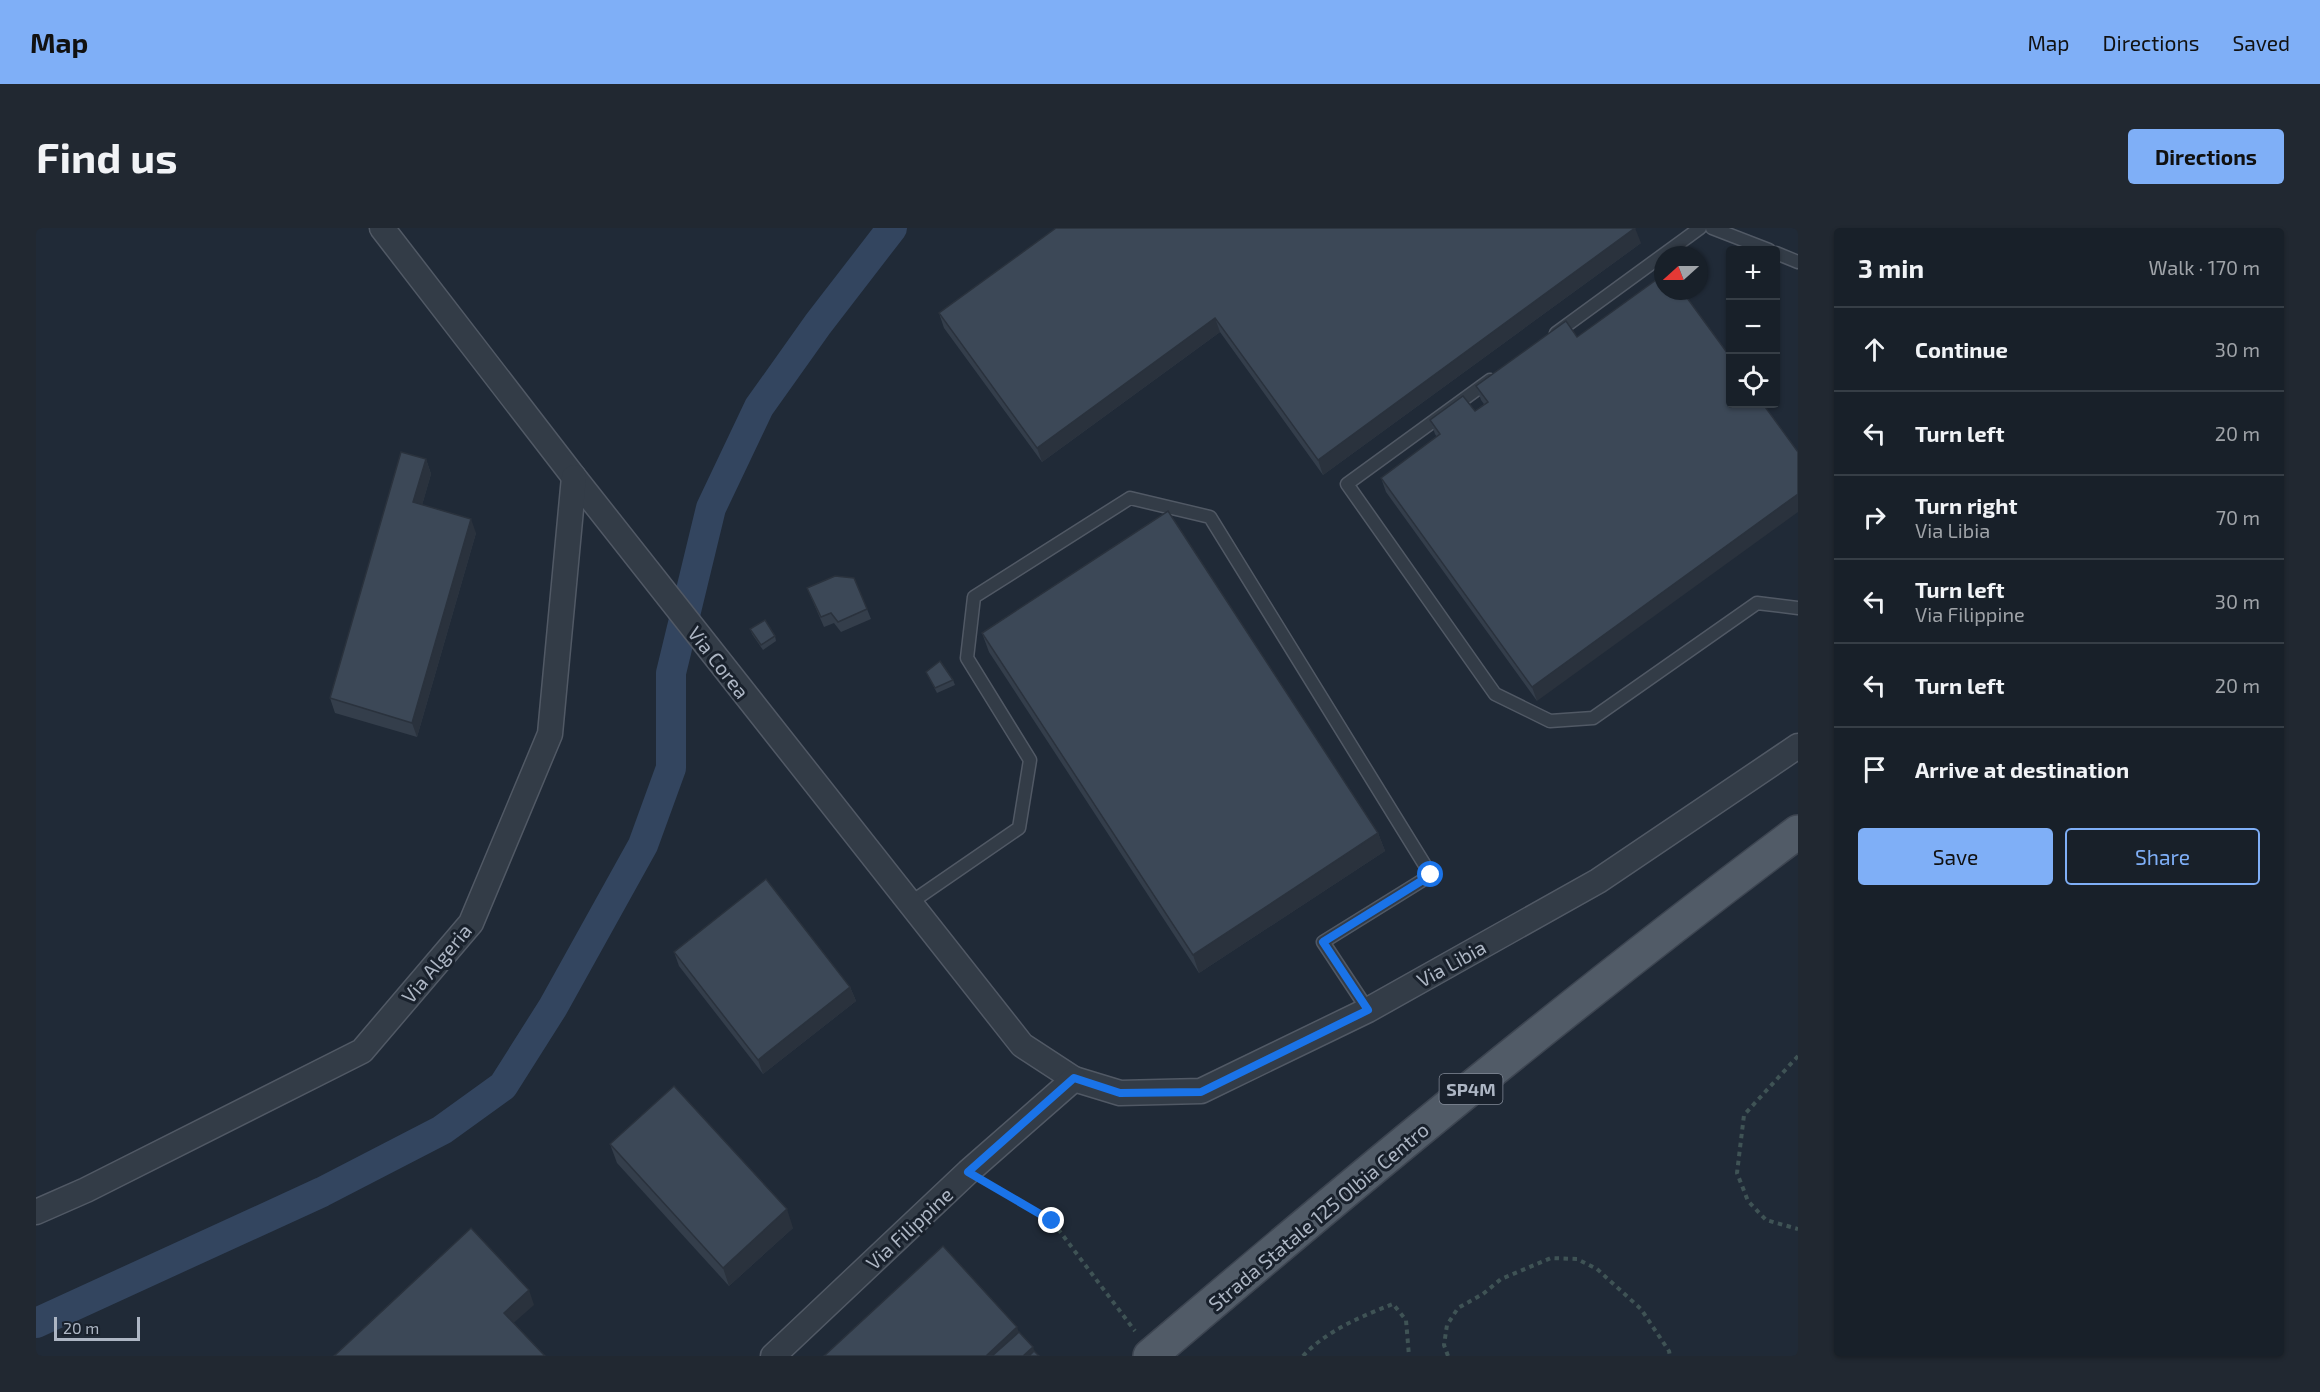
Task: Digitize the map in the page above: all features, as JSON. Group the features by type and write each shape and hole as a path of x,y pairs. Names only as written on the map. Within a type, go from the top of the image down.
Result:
{"main road":[{"name":"Strada Statale 125 Olbia Centro","path":"1143,1347 1710,898 1798,832"}],"street":[{"name":"Via Corea","path":"382,228 574,477 1022,1046 1074,1078"},
{"name":"Via Algeria","path":"36,1212 86,1190 362,1051 471,923 550,734 574,477"},
{"name":"Via Libia","path":"1074,1078 1120,1093 1201,1092 1368,1010 1598,881 1798,746"},
{"name":"Via Filippine","path":"773,1356 968,1172 1074,1078"}],"lane":[{"path":"1548,338 1700,228"},
{"path":"1712,228 1759,246"},
{"path":"1780,255 1798,262"},
{"path":"1500,373 1347,484 1495,694 1550,721 1593,718 1757,603 1798,608"},
{"path":"910,903 1019,828 1030,760 967,658 974,597 1130,498 1209,517 1431,875 1323,942 1368,1010"}],"path":[{"path":"1798,1056 1744,1115 1737,1173 1748,1201 1766,1220 1798,1229"},
{"path":"968,1172 1052,1221 1135,1330 1143,1347"},
{"path":"1448,1356 1444,1345 1447,1325 1458,1308 1483,1294 1501,1279 1551,1258 1577,1259 1598,1269 1641,1309 1670,1351 1670,1356"},
{"path":"1303,1356 1310,1348 1338,1330 1393,1304 1406,1320 1409,1356"}],"building":[{"path":"1056,228 1635,228 1318,460 1215,318 1037,448 939,313"},
{"path":"1654,281 1654,300 1689,300 1726,351 1726,408 1766,408 1798,452 1798,494 1532,687 1381,478 1440,434 1430,420 1463,396 1475,411 1488,402 1476,386 1566,321 1577,337"},
{"path":"401,452 426,459 413,502 471,519 412,723 330,698"},
{"path":"1168,511 1378,833 1193,955 982,633"},
{"path":"835,576 854,578 867,609 838,622 831,613 821,617 807,588"},
{"path":"765,620 775,636 761,645 750,629"},
{"path":"940,661 953,680 935,688 926,672"},
{"path":"766,879 850,987 758,1060 674,952"},
{"path":"674,1086 787,1209 723,1268 610,1144"},
{"path":"471,1228 529,1290 504,1313 545,1356 334,1356"},
{"path":"943,1246 1017,1327 986,1356 824,1356"},
{"path":"1019,1332 1033,1347 1023,1356 992,1356"},
{"path":"1034,1351 1039,1356 1029,1356"}],"waterway":[{"path":"36,1323 322,1192 442,1130 503,1086 553,1007 643,845 671,768 671,673 711,508 759,407 818,324 892,228"}],"route":[{"path":"1052,1221 968,1172 1074,1078 1120,1093 1201,1092 1368,1010 1323,942 1431,875"}]}
